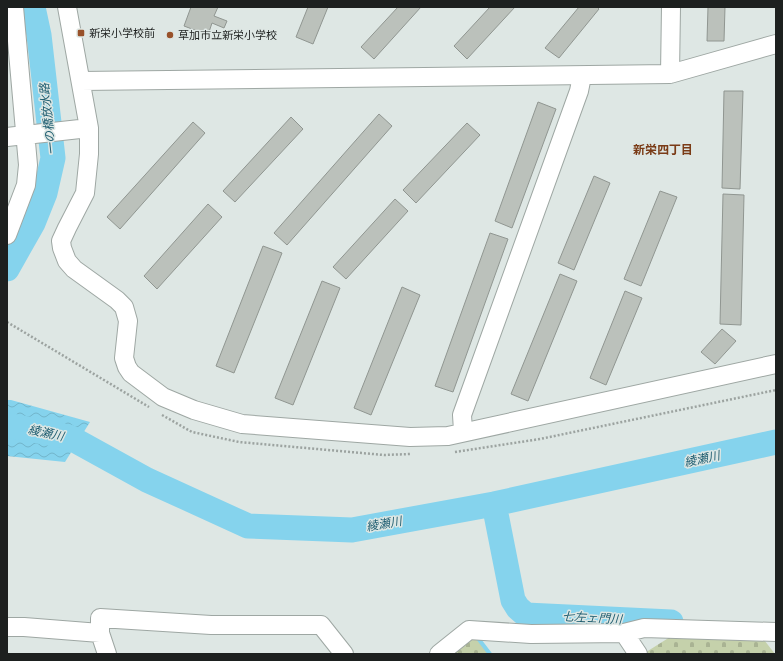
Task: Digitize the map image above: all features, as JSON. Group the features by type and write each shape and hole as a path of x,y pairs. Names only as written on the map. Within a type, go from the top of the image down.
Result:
{"street":[{"path":"68,7 77,67 81,81 89,128 89,154 85,192 61,241 62,248 66,261 74,269 117,300 124,307 128,321 124,358 127,367 131,373 163,397 194,410 242,424 410,437 448,436 463,431 484,428 776,364"},
{"path":"670,74 671,7"},
{"path":"7,235 26,184 32,135 12,16"},
{"path":"81,81 670,74 776,44"},
{"path":"463,431 462,415 579,91 582,76"},
{"path":"7,138 89,128"},
{"path":"107,654 100,633 100,618 211,625 321,625 344,654"},
{"path":"7,627 100,633"},
{"path":"439,654 469,630 531,634 624,633 644,628 776,632"},
{"path":"624,633 638,654"}],"green space":[{"path":"678,632 758,632 775,654 643,654"},
{"path":"476,635 492,654 453,654"}],"water":[{"path":"7,400 90,422 65,462 7,456"}],"building":[{"path":"191,7 218,7 214,16 227,21 224,28 212,23 208,35 184,26"},
{"path":"308,7 328,7 313,44 296,37"},
{"path":"398,7 421,7 374,59 361,47"},
{"path":"490,7 515,7 467,59 454,46"},
{"path":"579,7 597,7 599,9 559,58 545,48"},
{"path":"708,7 725,7 724,41 707,41"},
{"path":"724,91 743,91 740,189 722,188"},
{"path":"538,102 556,109 512,228 495,221"},
{"path":"379,114 392,126 287,245 274,233"},
{"path":"291,117 303,129 235,202 223,191"},
{"path":"193,122 205,133 120,229 107,217"},
{"path":"467,123 480,135 416,203 403,190"},
{"path":"594,176 610,183 574,270 558,263"},
{"path":"660,191 677,197 641,286 624,279"},
{"path":"723,194 744,195 741,325 720,324"},
{"path":"395,199 408,211 346,279 333,267"},
{"path":"208,204 222,217 157,289 144,276"},
{"path":"490,233 508,239 453,392 435,386"},
{"path":"263,246 282,253 234,373 216,366"},
{"path":"560,274 577,281 528,401 511,394"},
{"path":"322,281 340,288 293,405 275,398"},
{"path":"402,287 420,295 371,415 354,408"},
{"path":"625,291 642,298 606,385 590,378"},
{"path":"722,329 736,341 715,364 701,352"}],"waterway":[{"name":"一の橋放水路","path":"7,269 33,223 45,193 53,158 39,35 33,7"},
{"name":"綾瀬川","path":"7,425 69,437 147,480 248,526 352,530 494,504 776,442"},
{"name":"七左ェ門川","path":"494,504 513,600 518,608 526,615 671,622"},
{"path":"477,637 490,654"}],"place":[{"name":"新栄小学校前","path":"81,33"},
{"name":"草加市立新栄小学校","path":"170,35"}],"district":[{"name":"新栄四丁目","path":"663,150"}]}
